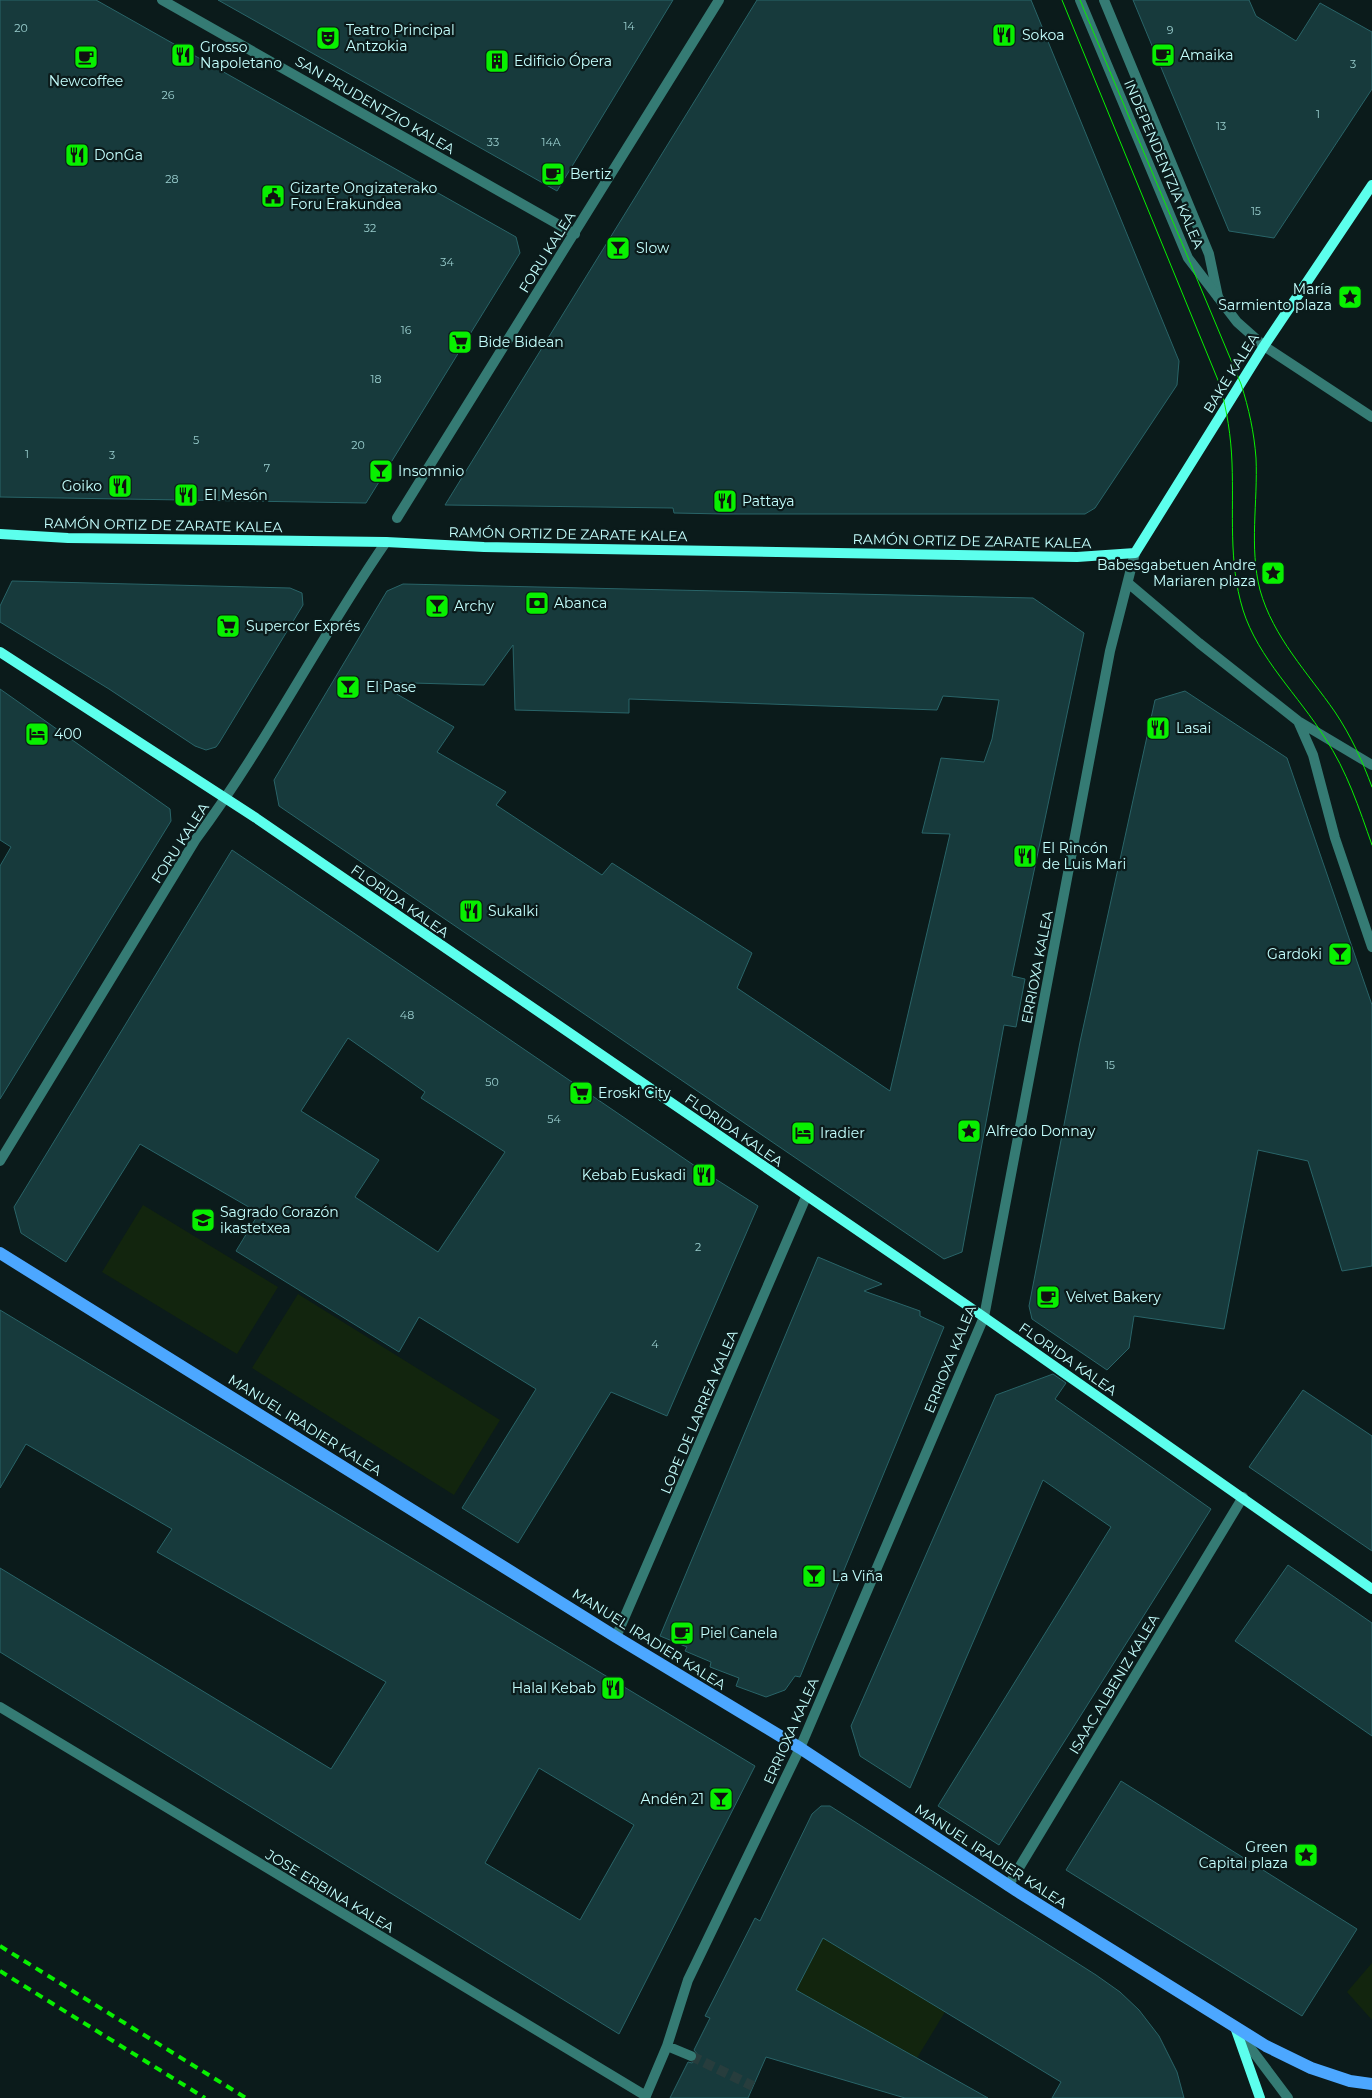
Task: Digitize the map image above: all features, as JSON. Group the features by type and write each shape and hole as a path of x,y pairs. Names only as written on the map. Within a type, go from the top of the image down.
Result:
{"main road":[{"name":"MANUEL IRADIER KALEA","path":"0,1253 616,1637 800,1748 1008,1886 1279,2054 1311,2068 1350,2081 1372,2084"}],"street":[{"name":"SAN PRUDENTZIO KALEA","path":"162,0 575,234"},
{"name":"FORU KALEA","path":"397,518 719,0"},
{"name":"INDEPENDENTZIA KALEA","path":"1080,0 1188,258 1237,322 1264,346 1372,417"},
{"path":"1104,0 1210,254 1218,297"},
{"name":"BAKE KALEA","path":"1135,553 1264,346 1372,185"},
{"name":"RAMÓN ORTIZ DE ZARATE KALEA","path":"0,534 68,538 386,542 484,548 1047,557 1135,553"},
{"name":"FORU KALEA","path":"0,1161 196,839 226,798 358,582 386,542"},
{"name":"ERRIOXA KALEA","path":"645,2097 667,2046 688,1980 800,1748 984,1317 1110,651 1135,553"},
{"path":"1128,583 1199,643 1298,721 1372,765"},
{"name":"FLORIDA KALEA","path":"0,652 226,798 806,1197 984,1317 1372,1588"},
{"path":"1298,721 1313,755 1335,838 1372,947"},
{"name":"LOPE DE LARREA KALEA","path":"616,1637 806,1197"},
{"name":"ISAAC ALBENIZ KALEA","path":"1008,1886 1243,1497"},
{"name":"JOSE ERBINA KALEA","path":"0,1707 645,2097"},
{"path":"1235,2027 1260,2098"},
{"path":"1235,2027 1288,2098"},
{"path":"667,2046 691,2056"}],"green space":[{"path":"143,1205 278,1287 237,1354 102,1272"},
{"path":"298,1294 500,1420 454,1495 252,1368"},
{"path":"823,1938 945,2012 917,2058 796,1990"},
{"path":"1372,1963 1372,2020 1347,1992"}],"building":[{"path":"0,0 96,0 516,237 520,253 366,503 0,497"},
{"path":"218,0 673,0 557,191"},
{"path":"757,0 1031,0 1179,361 1177,385 1095,508 1085,514 724,514 674,513 673,508 445,505"},
{"path":"1133,0 1249,0 1256,16 1296,41 1320,3 1372,32 1372,89 1274,238 1229,231"},
{"path":"12,581 290,588 302,593 303,605 219,743 216,747 206,750 195,746 109,689 0,622 0,606"},
{"path":"403,584 1033,598 1084,633 1012,976 1025,979 1016,1027 1004,1025 962,1252 944,1259 279,806 274,780 387,591","holes":["513,645 515,710 629,713 629,699 937,710 943,696 999,700 992,739 984,762 941,758 922,833 950,834 890,1091 737,988 752,953 612,863 602,875 496,805 506,792 437,752 454,727 376,682 484,685"]},
{"path":"0,689 170,809 171,821 0,1099 0,866 11,847 0,840"},
{"path":"1185,691 1287,758 1372,1005 1372,1266 1342,1271 1308,1161 1258,1150 1224,1329 1134,1316 1129,1348 1107,1370 1032,1319 1029,1306 1080,1042 1155,700"},
{"name":"Sagrado Corazón ikastetxea","path":"232,850 695,1166 758,1206 667,1416 611,1392 518,1543 462,1508 536,1389 419,1317 399,1352 236,1251 259,1213 140,1144 66,1262 21,1233 14,1207","holes":["348,1038 425,1092 421,1098 505,1152 438,1252 355,1197 379,1160 301,1111"]},
{"path":"818,1257 882,1284 864,1291 920,1311 920,1316 944,1327 800,1677 795,1676 785,1690 766,1697 736,1686 739,1678 710,1667 711,1662 685,1651 687,1647 660,1636"},
{"path":"0,1310 755,1766 619,2034 0,1652 0,1568 331,1769 386,1682 157,1552 172,1529 26,1444 0,1488","holes":["539,1768 634,1825 580,1920 485,1863"]},
{"path":"1053,1374 1066,1383 1055,1399 1211,1509 999,1845 938,1806 1111,1527 1043,1480 910,1788 860,1756 851,1726 996,1395"},
{"path":"1303,1390 1372,1436 1372,1551 1249,1467"},
{"path":"1288,1565 1372,1623 1372,1736 1235,1641"},
{"path":"1121,1781 1357,1929 1302,2016 1066,1870"},
{"path":"821,1806 830,1806 1120,1992 1139,2010 1159,2036 1177,2072 1184,2098 1052,2098 1061,2082 823,1938 796,1990 988,2098 905,2098 766,2057 748,2098 670,2098 688,2062 692,2063 697,2059 698,2055 694,2050 710,2018 705,2016 755,1918 760,1921 812,1814"}],"tunnel":[{"path":"691,2056 753,2086"}],"tram line":[{"path":"1062,0 1220,385 1231,443 1233,555 1238,592 1243,610 1258,644 1315,722 1340,763 1372,845"},
{"path":"1080,0 1244,393 1256,458 1255,557 1260,590 1266,607 1282,639 1346,730 1372,787"}],"railway":[{"path":"0,1946 246,2098"},
{"path":"0,1971 205,2098"}],"place":[{"name":"Sokoa","path":"1004,35"},
{"name":"Teatro Principal Antzokia","path":"328,38"},
{"name":"Grosso Napoletano","path":"183,55"},
{"name":"Amaika","path":"1163,55"},
{"name":"Newcoffee","path":"86,57"},
{"name":"Edificio Ópera","path":"497,61"},
{"name":"DonGa","path":"77,155"},
{"name":"Bertiz","path":"553,174"},
{"name":"Gizarte Ongizaterako Foru Erakundea","path":"273,196"},
{"name":"Slow","path":"618,248"},
{"name":"María Sarmiento plaza","path":"1350,297"},
{"name":"Bide Bidean","path":"460,342"},
{"name":"Insomnio","path":"381,471"},
{"name":"Goiko","path":"120,486"},
{"name":"El Mesón","path":"186,495"},
{"name":"Pattaya","path":"725,501"},
{"name":"Babesgabetuen Andre Mariaren plaza","path":"1273,573"},
{"name":"Abanca","path":"537,603"},
{"name":"Archy","path":"437,606"},
{"name":"Supercor Exprés","path":"228,626"},
{"name":"El Pase","path":"348,687"},
{"name":"Lasai","path":"1158,728"},
{"name":"400","path":"37,734"},
{"name":"El Rincón de Luis Mari","path":"1025,856"},
{"name":"Sukalki","path":"471,911"},
{"name":"Gardoki","path":"1340,954"},
{"name":"Eroski City","path":"581,1093"},
{"name":"Alfredo Donnay","path":"969,1131"},
{"name":"Iradier","path":"803,1133"},
{"name":"Kebab Euskadi","path":"704,1175"},
{"name":"Sagrado Corazón ikastetxea","path":"203,1220"},
{"name":"Velvet Bakery","path":"1048,1297"},
{"name":"La Viña","path":"814,1576"},
{"name":"Piel Canela","path":"682,1633"},
{"name":"Halal Kebab","path":"613,1688"},
{"name":"Andén 21","path":"721,1799"},
{"name":"Green Capital plaza","path":"1306,1855"}]}
